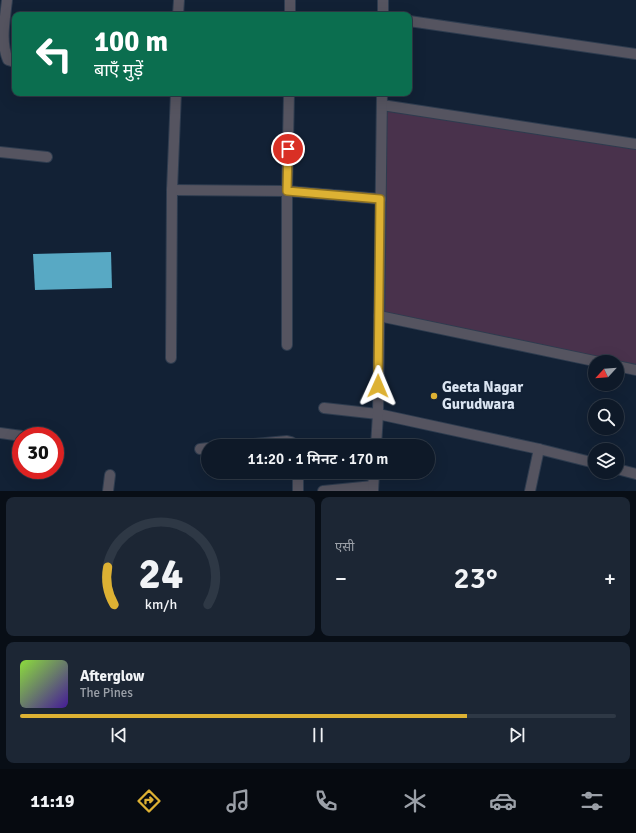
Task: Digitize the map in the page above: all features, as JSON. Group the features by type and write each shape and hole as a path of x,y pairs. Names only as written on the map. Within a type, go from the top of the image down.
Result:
{"street":[{"path":"7,0 2,42 4,52 8,60 12,61"},
{"path":"178,12 179,0"},
{"path":"290,0 290,12"},
{"path":"383,0 383,12"},
{"path":"412,21 636,54"},
{"path":"171,358 172,190 176,96"},
{"path":"287,345 289,96"},
{"path":"376,439 382,96"},
{"path":"382,105 636,144"},
{"path":"0,152 47,157"},
{"path":"172,190 287,191 380,199"},
{"path":"379,316 588,360"},
{"path":"624,367 636,370"},
{"path":"324,408 378,414 588,461"},
{"path":"0,433 12,435"},
{"path":"530,491 539,449"},
{"path":"624,471 636,474"},
{"path":"108,491 110,475"},
{"path":"298,479 298,491"},
{"path":"323,491 373,488"}],"shaded area":[{"path":"382,105 636,144 636,370 624,365 624,355 588,355 588,360 379,316"}],"building":[{"path":"111,252 112,288 35,290 33,254"}],"place":[{"name":"Geeta Nagar Gurudwara","path":"434,396"}],"route":[{"path":"288,149 287,191 380,199 378,386"}]}
